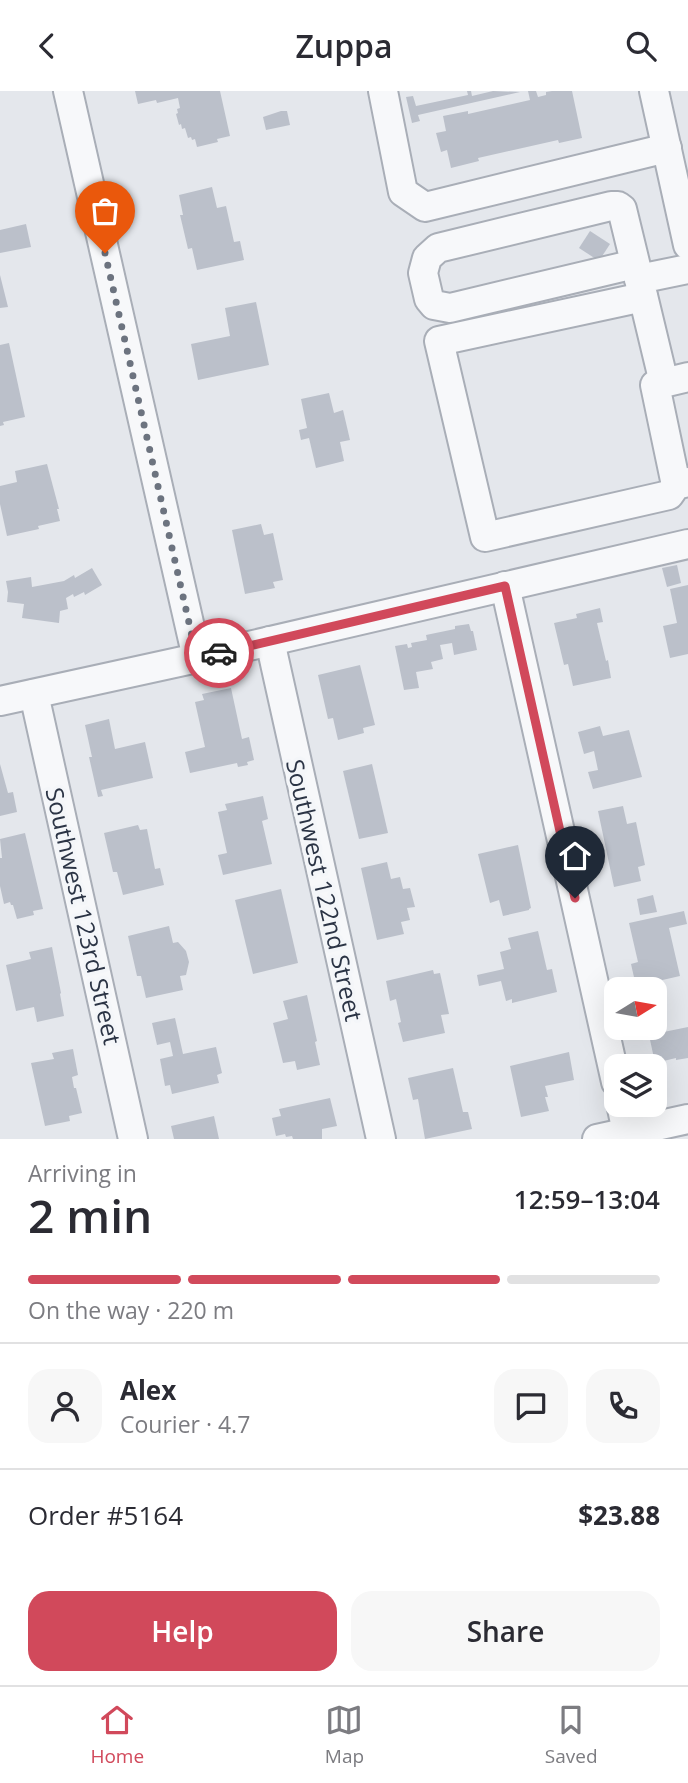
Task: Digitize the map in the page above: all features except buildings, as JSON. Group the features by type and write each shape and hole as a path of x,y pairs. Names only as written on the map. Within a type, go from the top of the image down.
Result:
{"street":[{"path":"68,91 197,658"},
{"path":"383,91 403,192 425,207 667,148"},
{"path":"654,91 688,245"},
{"path":"639,280 439,341 485,537 669,495 682,484 655,385 676,380 639,280 622,209 618,206 438,248 427,258 423,273 429,299 434,305 450,308 639,280 688,269"},
{"path":"0,701 688,544"},
{"path":"505,586 610,1054"},
{"name":"Southwest 122nd Street","path":"270,641 381,1139"},
{"name":"Southwest 123rd Street","path":"34,694 133,1139"},
{"path":"624,1117 627,1132"},
{"path":"597,1139 688,1119"}],"way so far":[{"path":"105,253 197,658 219,653"}],"route":[{"path":"219,653 505,586 575,898"}]}
